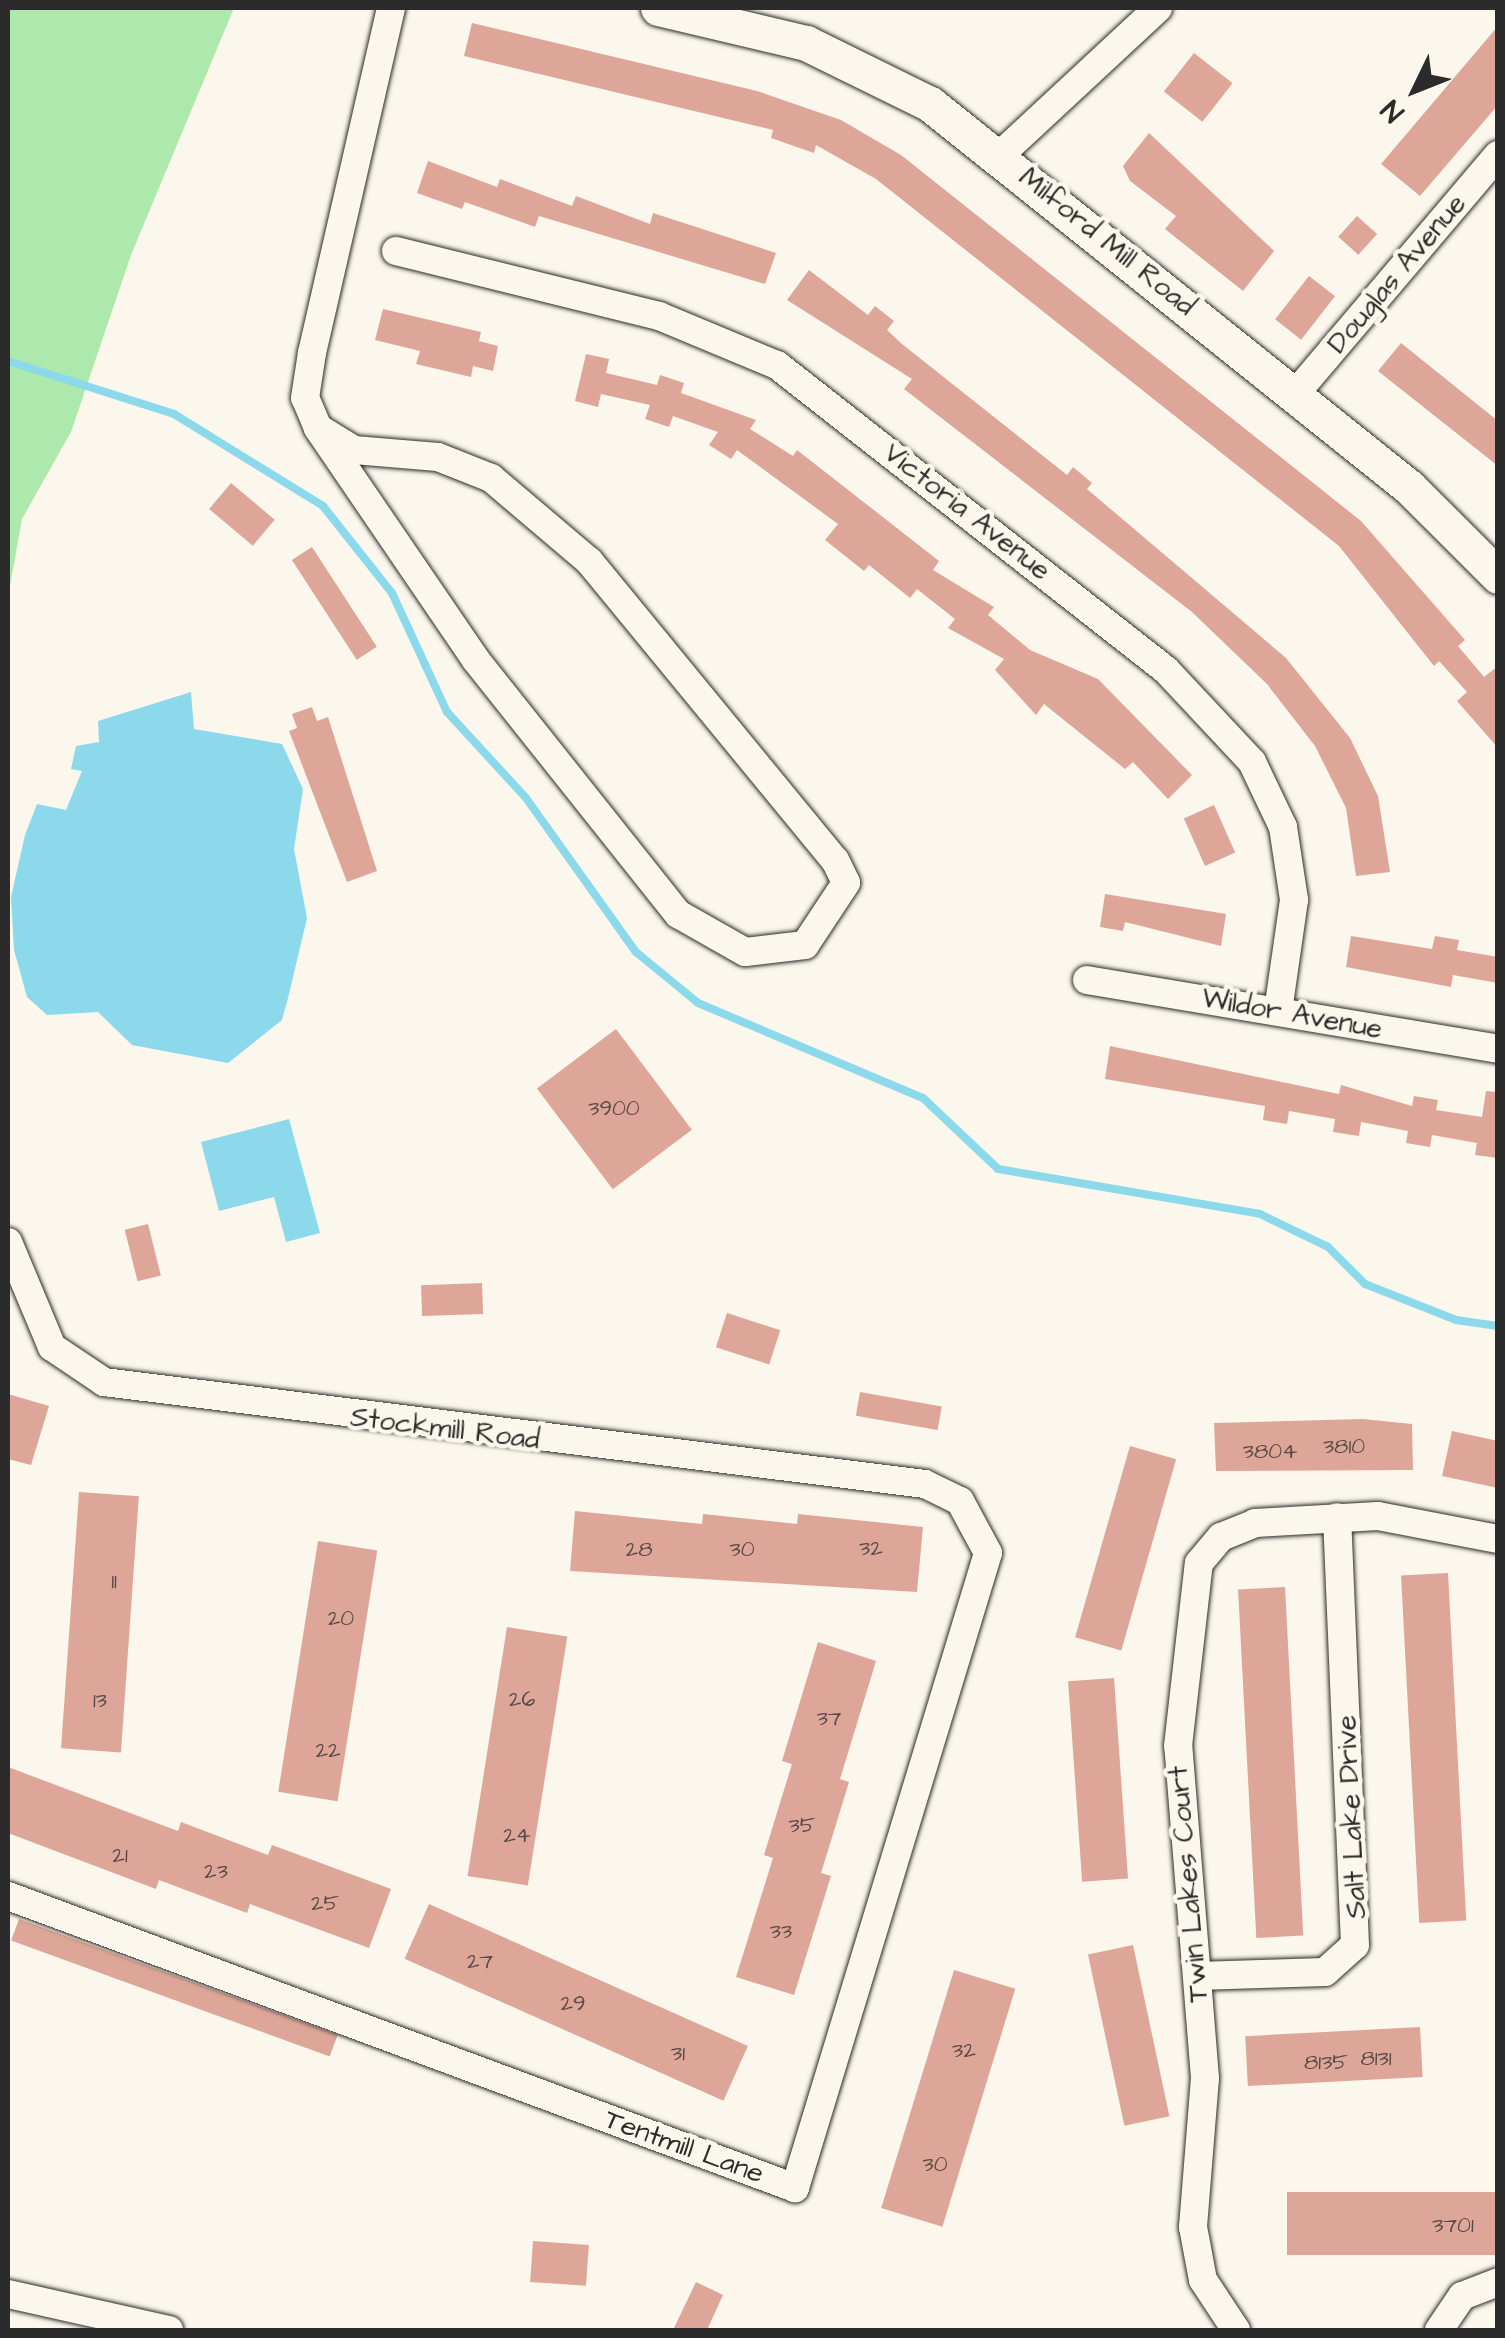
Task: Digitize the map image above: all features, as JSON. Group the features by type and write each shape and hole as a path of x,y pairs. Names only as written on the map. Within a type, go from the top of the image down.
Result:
{"main road":[{"name":"Milford Mill Road","path":"658,8 868,67 1000,156 1296,393 1497,576"}],"street":[{"path":"318,428 354,450 438,456 491,478 590,561 835,860 846,883 805,945 745,952 678,914 476,660 318,428 305,398 312,353 390,8"},
{"path":"1000,156 1158,8"},
{"name":"Douglas Avenue","path":"1296,393 1498,155"},
{"name":"Victoria Avenue","path":"396,252 659,316 777,365 1166,670 1252,762 1283,826 1294,900 1278,1011"},
{"name":"Wildor Avenue","path":"1086,980 1498,1049"},
{"name":"Stockmill Road","path":"8,1242 52,1348 104,1382 515,1439 829,1468 925,1484 960,1501"},
{"name":"Tentmill Lane","path":"8,1896 795,2188 981,1590 986,1536 960,1501"},
{"name":"Twin Lakes Court","path":"1236,2330 1196,2254 1205,2078 1178,1746 1199,1563 1221,1537 1255,1523 1336,1518 1498,1539"},
{"name":"Salt Lake Drive","path":"1197,1976 1325,1972 1355,1946 1336,1518"},
{"path":"1439,2330 1462,2296 1498,2282"},
{"path":"8,2294 170,2330"}],"green space":[{"path":"8,8 234,8 131,255 71,432 22,519 8,597"}],"water":[{"path":"191,692 194,729 282,744 303,789 294,849 307,918 282,1020 228,1063 132,1045 98,1012 47,1015 27,997 14,950 11,897 25,835 37,804 66,810 82,771 71,769 76,746 99,742 98,721"},
{"path":"289,1119 320,1233 286,1242 274,1197 219,1211 201,1142"}],"building":[{"path":"472,23 757,91 841,120 901,155 1361,521 1465,640 1458,646 1484,677 1498,666 1498,748 1457,701 1467,692 1439,661 1434,666 1339,546 876,179 816,145 814,153 771,138 773,130 464,56"},
{"path":"1498,26 1498,105 1420,196 1381,164"},
{"path":"1194,53 1233,83 1202,122 1164,92"},
{"path":"1149,133 1274,251 1243,291 1165,229 1176,216 1130,181 1123,166"},
{"path":"428,161 497,187 500,179 572,206 576,196 650,224 653,213 776,253 765,284 539,216 535,227 465,202 462,209 417,193"},
{"path":"1357,216 1377,234 1358,255 1338,237"},
{"path":"809,270 868,315 875,306 894,321 887,330 902,344 1067,475 1073,467 1092,483 1087,489 1286,658 1350,738 1378,796 1390,872 1356,876 1346,808 1315,746 1267,684 1192,612 904,389 912,379 787,300"},
{"path":"1309,276 1335,296 1301,340 1275,319"},
{"path":"383,309 481,332 479,341 498,346 493,371 473,366 471,377 416,364 420,351 375,340"},
{"path":"1401,343 1498,421 1498,466 1378,371"},
{"path":"586,354 609,359 606,373 657,385 660,375 684,383 681,393 756,420 750,429 793,456 797,450 939,561 933,570 994,607 988,615 1030,650 1098,679 1192,775 1168,799 1133,762 1125,769 1044,704 1036,715 995,670 1004,659 948,628 955,619 917,589 910,598 869,565 864,571 825,540 838,524 737,450 731,459 709,445 718,432 673,416 669,427 645,419 650,405 601,394 598,407 575,401"},
{"path":"231,483 275,520 253,546 209,509"},
{"path":"312,547 377,647 357,660 292,560"},
{"path":"312,707 317,721 328,717 377,871 347,882 289,731 297,728 292,714"},
{"path":"1214,805 1235,853 1205,866 1184,818"},
{"path":"1105,894 1226,914 1221,946 1125,922 1123,931 1100,927"},
{"path":"1351,936 1432,949 1435,936 1459,940 1457,950 1498,957 1498,983 1453,975 1451,987 1346,967"},
{"path":"616,1029 692,1130 613,1189 537,1089"},
{"path":"1110,1046 1339,1094 1341,1085 1412,1106 1414,1096 1438,1100 1436,1110 1482,1117 1486,1091 1498,1092 1498,1158 1475,1155 1477,1143 1432,1135 1430,1147 1406,1143 1408,1131 1361,1122 1359,1136 1333,1132 1335,1119 1289,1111 1287,1124 1263,1120 1265,1106 1105,1079"},
{"path":"148,1224 161,1275 138,1281 125,1230"},
{"path":"482,1283 483,1314 422,1316 421,1285"},
{"path":"727,1313 780,1330 769,1365 716,1347"},
{"path":"860,1392 942,1406 938,1430 856,1416"},
{"path":"8,1394 49,1406 31,1465 8,1459"},
{"path":"1363,1419 1412,1424 1413,1470 1216,1471 1214,1423"},
{"path":"1452,1431 1498,1441 1498,1488 1442,1476"},
{"path":"1130,1446 1176,1459 1121,1651 1075,1637"},
{"path":"79,1492 139,1496 121,1753 61,1748"},
{"path":"575,1511 702,1524 703,1514 797,1524 798,1514 923,1527 917,1592 570,1571"},
{"path":"318,1541 377,1550 338,1801 278,1792"},
{"path":"1448,1573 1466,1921 1419,1923 1401,1575"},
{"path":"1285,1587 1303,1936 1256,1938 1238,1589"},
{"path":"507,1627 567,1637 528,1885 468,1876"},
{"path":"818,1642 876,1661 840,1779 849,1782 821,1873 831,1876 794,1995 736,1977 773,1858 764,1855 792,1764 782,1761"},
{"path":"1114,1678 1128,1879 1082,1882 1068,1681"},
{"path":"8,1767 178,1831 181,1822 268,1855 272,1845 391,1889 369,1948 250,1904 247,1913 159,1880 156,1889 8,1833"},
{"path":"429,1904 748,2046 723,2101 405,1959"},
{"path":"19,1919 338,2035 330,2057 11,1941"},
{"path":"1133,1945 1169,2116 1124,2126 1088,1955"},
{"path":"954,1970 1015,1989 942,2227 881,2208"},
{"path":"1420,2027 1423,2077 1248,2086 1245,2036"},
{"path":"1287,2192 1498,2192 1498,2255 1287,2255"},
{"path":"533,2241 589,2245 586,2286 530,2282"},
{"path":"696,2282 723,2295 707,2330 673,2330"}],"waterway":[{"path":"8,361 174,414 323,506 392,593 447,712 526,798 636,952 698,1003 923,1098 998,1169 1260,1214 1328,1247 1365,1284 1456,1320 1498,1326"}]}
